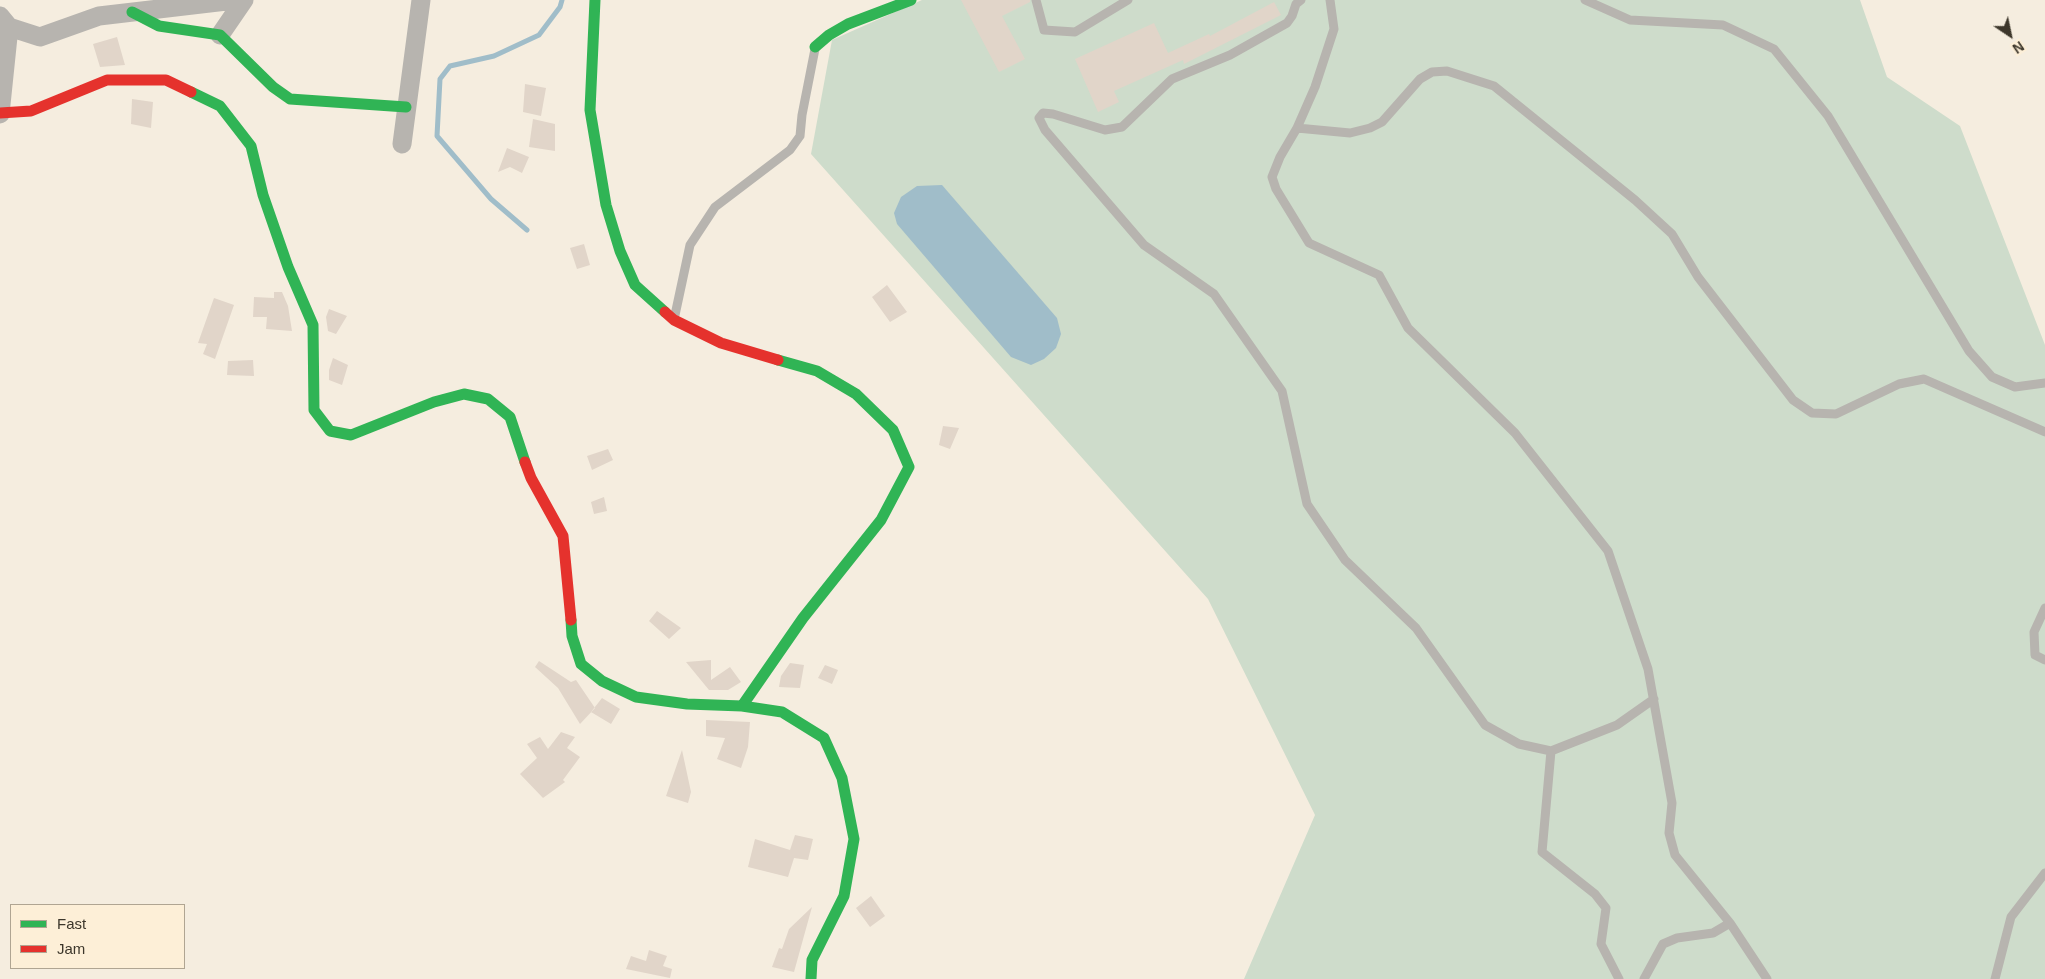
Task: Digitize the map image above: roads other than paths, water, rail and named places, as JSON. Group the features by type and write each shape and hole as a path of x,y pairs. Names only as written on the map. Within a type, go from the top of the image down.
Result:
{"street":[{"path":"235,0 202,2 132,12 98,8 40,37 5,22 0,114 31,111 107,80 166,80 220,106 251,146 263,195 288,266 313,324 314,410 330,431 351,435 434,402 464,394 488,399 510,418 531,478 563,536 572,636 581,664 602,681 636,697 687,704 742,706 782,712 824,738 842,778 854,839 844,896 812,960 811,979"},
{"path":"220,35 244,0"},
{"path":"402,144 418,35 421,0"},
{"path":"595,0 590,110 606,205 620,251 636,285 674,320 721,342 817,371 856,394 893,430 909,467 881,520 803,618 742,706"},
{"path":"815,48 828,35 848,24 911,0"},
{"path":"132,12 159,26 220,35 273,87 290,99 406,107"}],"lane":[{"path":"1036,0 1044,30 1075,32 1128,0"},
{"path":"1302,0 1296,4 1292,16 1287,23 1230,55 1172,79 1122,126 1105,130 1053,114 1043,113 1039,118 1044,130 1144,245 1214,294 1282,392 1307,504 1345,560 1416,628 1485,725 1519,744 1551,750 1617,724 1654,699"},
{"path":"1330,0 1334,29 1315,87 1272,177 1276,189 1309,243 1379,275 1408,328 1515,433 1608,551 1648,669 1672,804 1669,833 1676,855 1730,923 1767,979"},
{"path":"1585,0 1630,20 1723,25 1774,49 1828,116 1969,351 1992,377 2015,387 2045,383"},
{"path":"674,320 690,245 715,207 790,150 800,136 802,115 815,48"},
{"path":"1297,128 1350,133 1370,128 1382,122 1420,79 1432,72 1447,71 1494,86 1635,200 1672,234 1698,277 1794,400 1812,413 1836,414 1899,384 1924,379 2045,432"},
{"path":"2045,608 2034,632 2035,655 2045,660"},
{"path":"1551,750 1542,852 1595,894 1606,908 1601,944 1619,979"},
{"path":"1995,979 2011,917 2045,873"},
{"path":"1644,979 1663,944 1677,938 1713,933 1730,923"}],"water":[{"path":"942,185 1057,318 1061,334 1056,348 1044,359 1031,365 1011,357 897,224 894,213 901,197 917,186"}],"waterway":[{"path":"527,230 491,199 437,136 440,79 450,66 494,56 539,35 560,7 562,0"}]}
